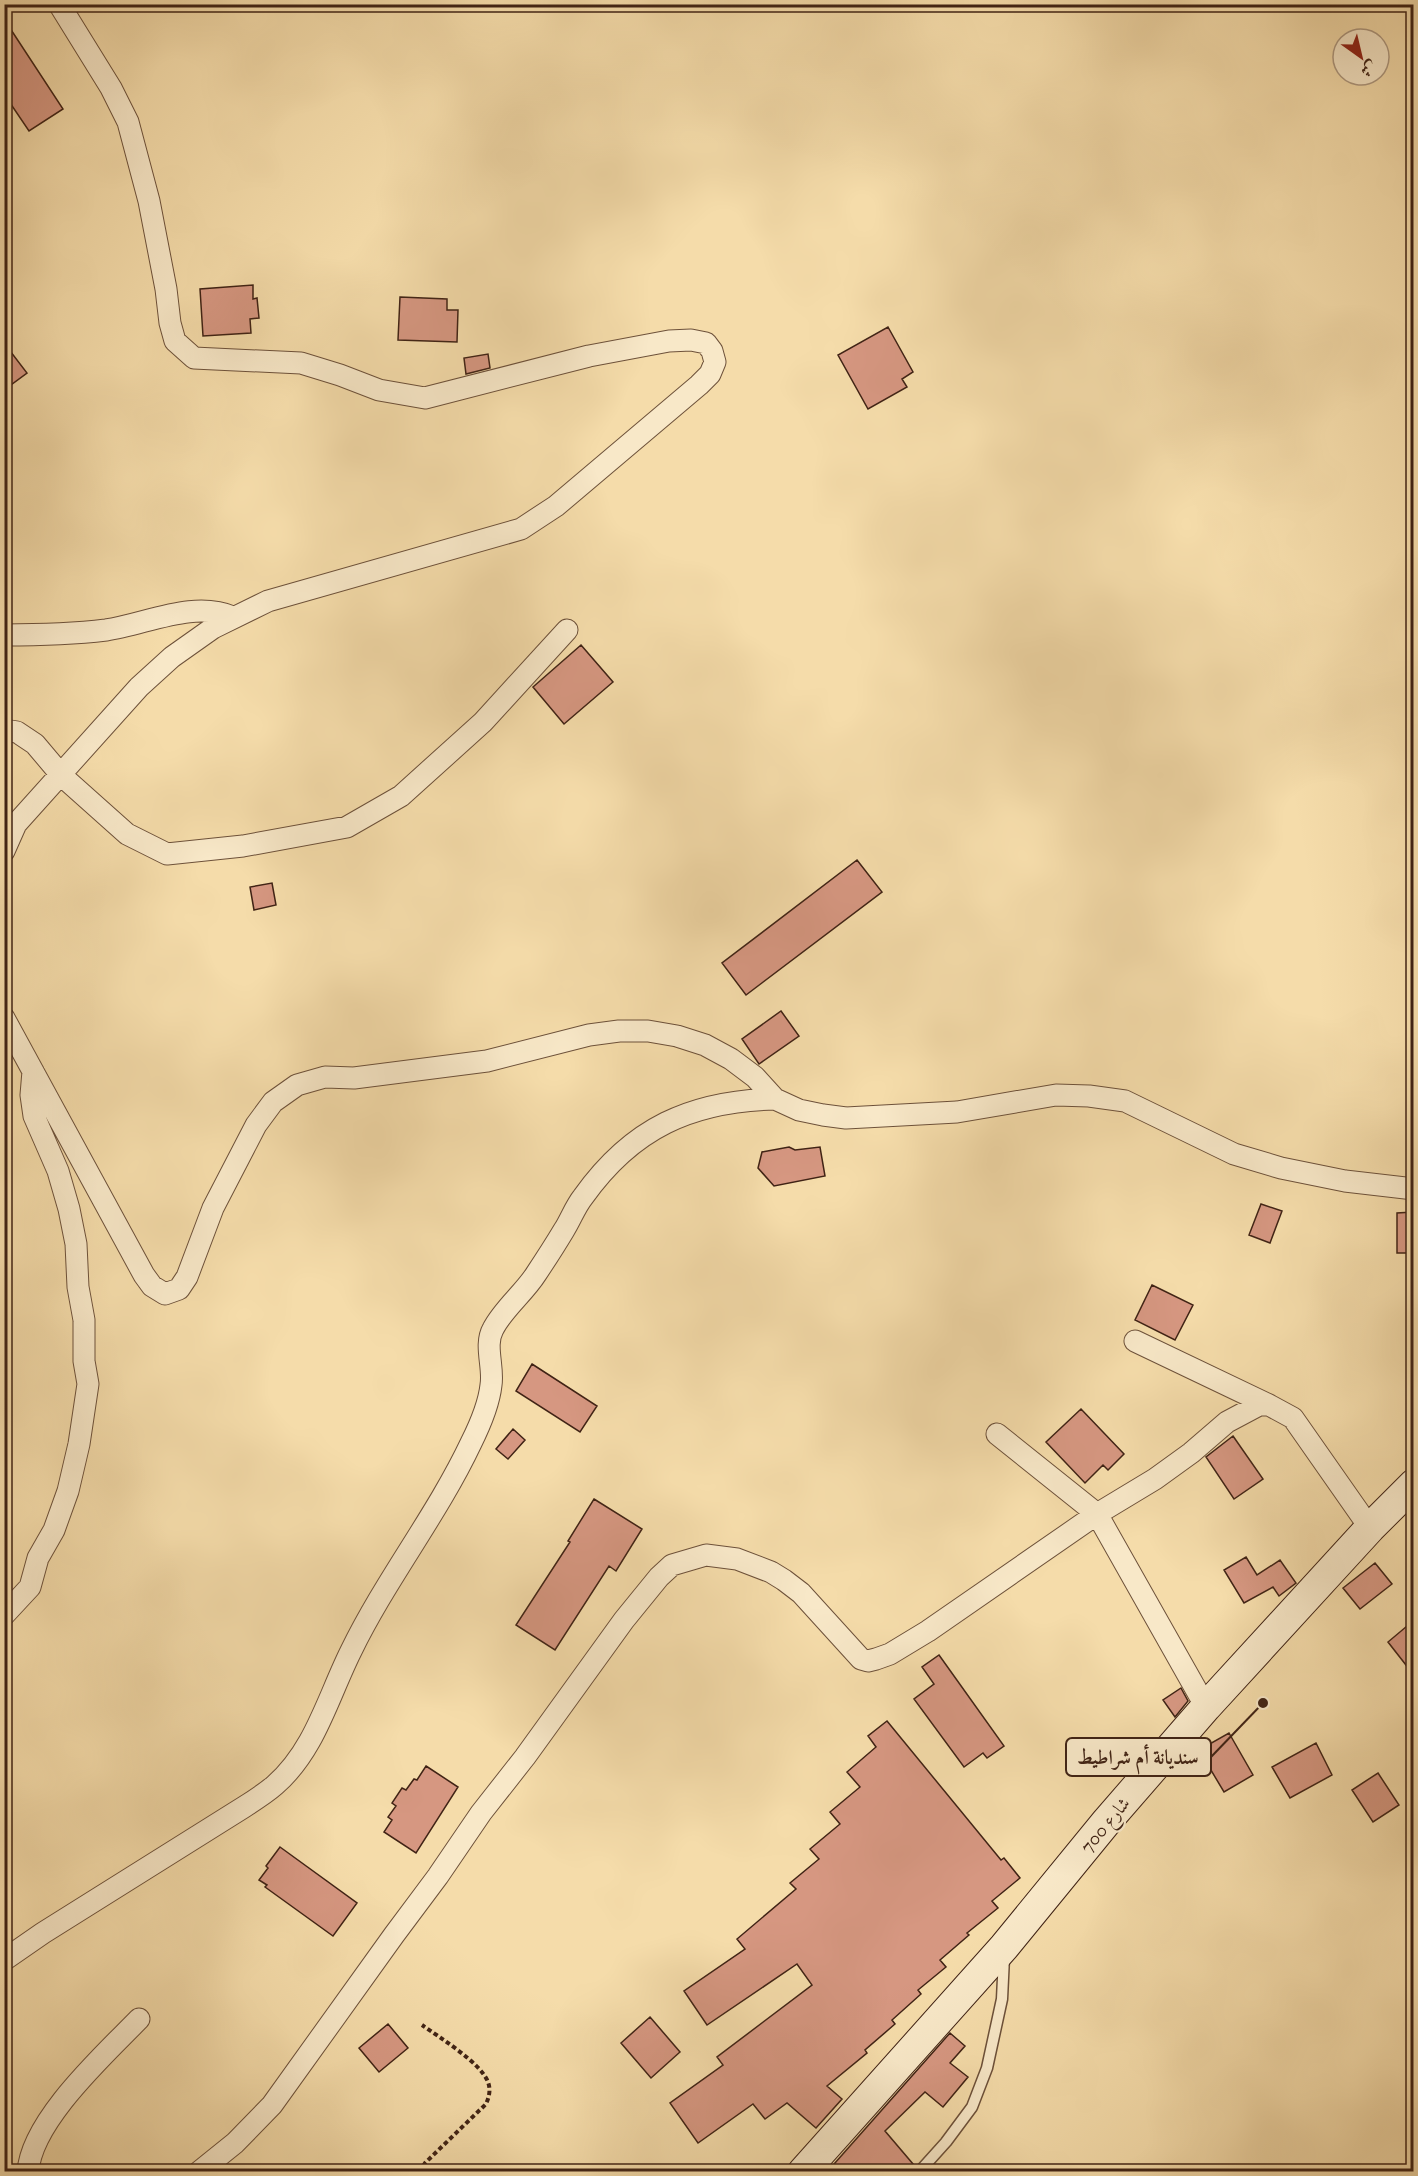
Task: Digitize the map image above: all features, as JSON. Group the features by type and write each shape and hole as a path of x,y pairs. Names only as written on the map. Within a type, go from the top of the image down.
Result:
{"main road":[{"name":"شارع 700","path":"803,2172 1004,1947 1107,1821 1206,1707 1413,1484"}],"street":[{"path":"4,851 16,824 62,776 139,687 172,657 213,628 268,600 521,529 556,506 699,385 710,374 715,362 712,351 706,343 691,340 669,341 589,356 425,398 379,390 302,363 194,358 175,340 170,323 166,289 149,201 128,122 111,88 59,4"},
{"path":"4,636 109,629 195,611 221,612 233,617"},
{"path":"4,730 17,732 35,744 62,776 127,834 167,854 243,846 347,827 401,796 483,722 567,630"},
{"path":"4,1018 144,1275 152,1286 165,1294 179,1289 187,1277 213,1208 256,1125 273,1102 297,1085 325,1077 354,1078 487,1061 589,1035 619,1031 648,1031 677,1036 705,1046 731,1059 755,1077 775,1098 799,1110 823,1115 846,1118 957,1112 1056,1095 1101,1097 1125,1101 1234,1154 1281,1168 1345,1181 1413,1189"},
{"path":"4,1615 30,1587 38,1558 58,1520 68,1491 79,1444 88,1384 84,1361 84,1320 78,1287 76,1244 58,1171 34,1116 31,1095 33,1070"},
{"path":"4,1960 244,1806 275,1785 294,1765 318,1725 351,1650 472,1441 491,1386 489,1341 492,1330 534,1277 580,1200 623,1150 650,1131 679,1116 710,1105 775,1098"},
{"path":"1135,1341 1293,1418 1370,1528"},
{"path":"199,2172 235,2143 272,2105 624,1620 659,1577 672,1565 706,1555 737,1559 771,1572 801,1593 861,1659 868,1661 890,1654 928,1631 1097,1515 1155,1479 1191,1453 1227,1422 1259,1405 1269,1405"},
{"path":"997,1434 1097,1515 1206,1707"},
{"path":"28,2172 32,2148 60,2104 139,2019"}],"lane":[{"path":"919,2172 972,2108 987,2068 1002,1999 1004,1947"}],"path":[{"path":"419,2172 425,2163 486,2104 490,2093 489,2083 481,2069 422,2025"}],"building":[{"path":"4,19 63,109 29,131 4,94"},
{"path":"253,285 253,299 257,298 259,318 250,319 251,333 203,336 200,289"},
{"path":"400,297 447,299 447,310 458,310 457,342 398,340"},
{"path":"888,327 913,372 902,379 907,387 868,409 838,355"},
{"path":"4,343 27,373 4,390"},
{"path":"488,354 490,368 466,374 464,358"},
{"path":"581,645 613,682 564,724 533,687"},
{"path":"857,860 882,892 746,995 722,963"},
{"path":"272,883 276,905 254,910 250,887"},
{"path":"781,1011 799,1036 759,1064 742,1039"},
{"path":"789,1147 795,1150 820,1147 825,1176 774,1186 758,1168 762,1152"},
{"path":"1261,1204 1282,1211 1270,1243 1249,1235"},
{"path":"1413,1212 1413,1253 1397,1253 1397,1213"},
{"path":"1152,1285 1193,1305 1175,1340 1135,1320"},
{"path":"532,1364 597,1406 580,1432 516,1391"},
{"path":"1081,1409 1124,1454 1108,1470 1103,1465 1085,1483 1046,1442"},
{"path":"513,1429 525,1440 508,1459 496,1449"},
{"path":"1233,1436 1263,1479 1234,1499 1206,1457"},
{"path":"594,1499 642,1529 616,1571 609,1566 555,1650 516,1625 570,1542 568,1541"},
{"path":"1246,1557 1257,1575 1280,1560 1296,1583 1279,1596 1273,1587 1244,1603 1224,1570"},
{"path":"1375,1563 1392,1584 1360,1609 1343,1588"},
{"path":"1413,1621 1413,1674 1388,1642"},
{"path":"939,1655 1004,1746 987,1758 983,1753 964,1767 914,1699 934,1684 922,1667"},
{"path":"1181,1688 1188,1701 1175,1717 1163,1700"},
{"path":"887,1721 1001,1860 1004,1858 1020,1878 992,1901 998,1908 967,1933 969,1935 940,1960 946,1967 918,1990 921,1994 892,2020 895,2024 865,2050 867,2053 827,2086 842,2099 816,2128 787,2103 765,2119 753,2104 698,2143 670,2103 723,2065 717,2057 812,1985 797,1964 707,2025 684,1991 745,1949 737,1939 796,1889 790,1883 819,1859 810,1849 840,1824 830,1812 860,1787 847,1772 876,1747 868,1736"},
{"path":"1229,1733 1253,1775 1224,1792 1199,1750"},
{"path":"1316,1743 1332,1775 1290,1798 1272,1767"},
{"path":"426,1766 458,1787 416,1853 384,1832 392,1820 388,1817 396,1806 392,1803 402,1788 406,1790 414,1779 417,1780"},
{"path":"1378,1773 1399,1805 1373,1822 1352,1790"},
{"path":"280,1847 357,1903 333,1936 265,1887 267,1885 259,1880"},
{"path":"650,2017 680,2052 651,2078 621,2043"},
{"path":"388,2024 408,2048 379,2072 359,2048"},
{"path":"950,2033 965,2046 950,2063 968,2077 943,2107 925,2092 885,2131 913,2164 903,2172 827,2172"}],"place":[{"name":"سنديانة أم شراطيط","path":"1263,1703"}]}
